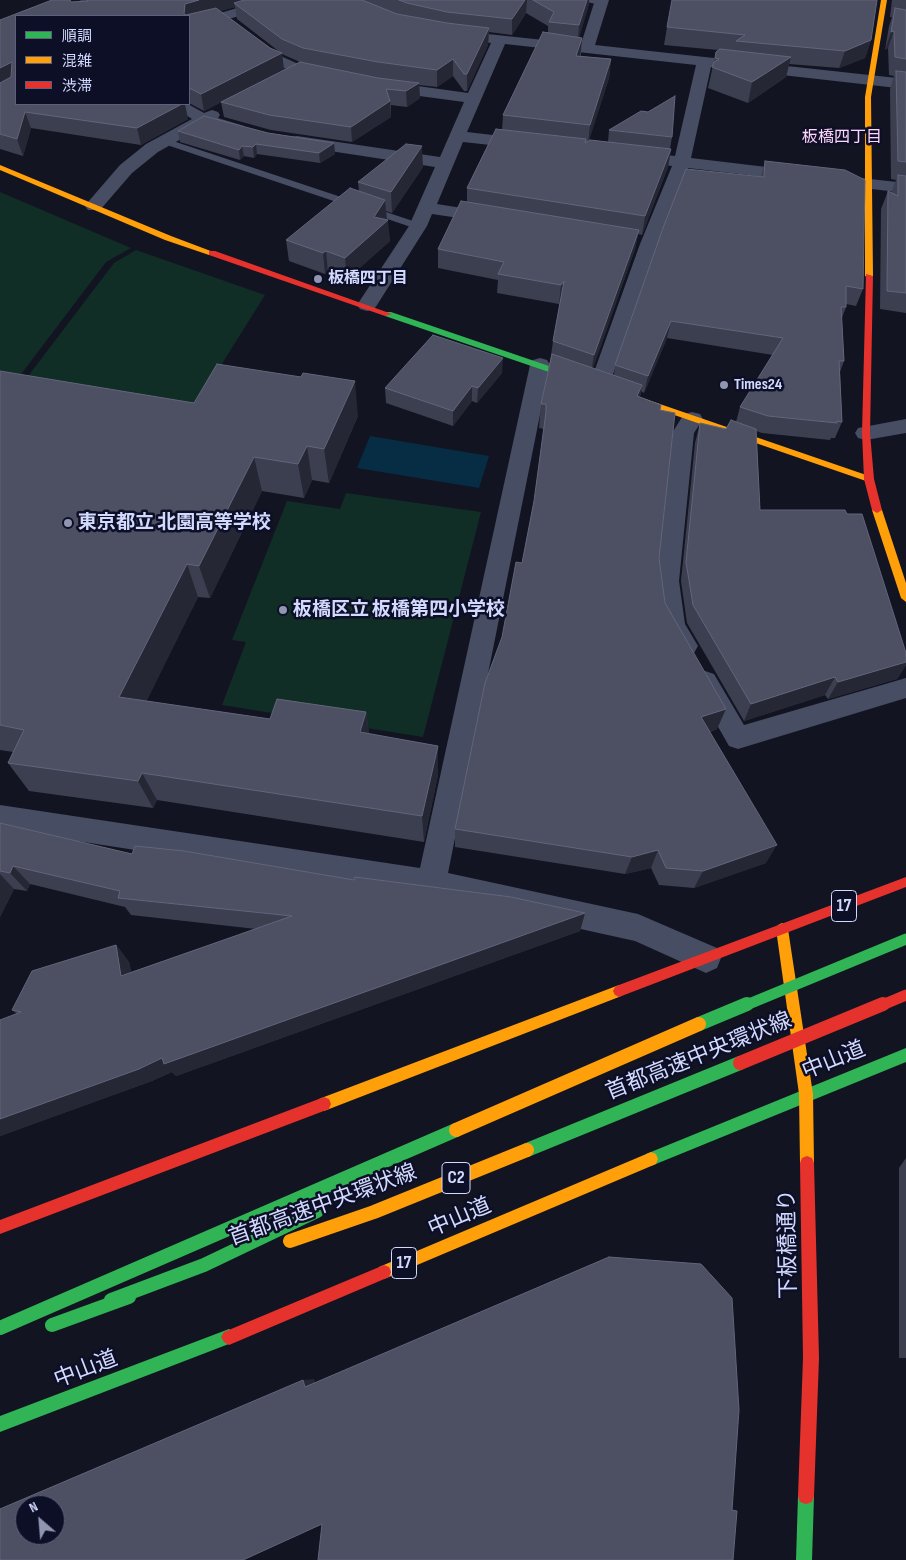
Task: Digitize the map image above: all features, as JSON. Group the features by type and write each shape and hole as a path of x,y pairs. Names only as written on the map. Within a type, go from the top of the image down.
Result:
{"main road":[{"path":"884,0 885,21 868,97 870,184 866,433 869,479 906,598"},
{"path":"0,167 168,238 869,479"},
{"name":"17","path":"0,1227 906,882"},
{"name":"下板橋通り","path":"782,929 806,1094 811,1358 804,1560"},
{"path":"0,1330 697,1025 906,939"},
{"name":"首都高速中央環状線","path":"0,1330 165,1276 570,1129 906,989"},
{"name":"首都高速中央環状線","path":"280,1244 374,1212 906,995"},
{"path":"780,1008 807,997"},
{"name":"中山道","path":"0,1424 212,1344 806,1094 906,1054"},
{"name":"首都高速中央環状線","path":"262,1251 37,1329 204,1265 330,1205"}],"street":[{"path":"190,26 281,0"},
{"path":"586,50 601,1"},
{"path":"222,17 278,60 300,70 340,79"},
{"path":"439,32 499,41 906,84"},
{"path":"367,305 418,226 472,98 499,41"},
{"path":"609,389 642,243 682,162 704,62"},
{"path":"283,79 300,70"},
{"path":"364,84 472,98"},
{"path":"179,105 204,119 253,133"},
{"path":"94,206 126,169 164,141 225,108"},
{"path":"456,136 542,146"},
{"path":"279,138 444,162"},
{"path":"618,155 906,188"},
{"path":"425,207 510,221"},
{"path":"431,883 540,365"},
{"path":"692,419 683,434 667,582 673,625 738,738 906,688"},
{"path":"866,433 906,426"},
{"path":"0,817 431,883 638,928 706,958"}],"lane":[{"path":"581,0 601,1"},
{"path":"164,141 418,226"}],"green space":[{"path":"0,192 131,248 106,262 0,402"},
{"path":"136,250 265,295 183,426 13,396 114,263"},
{"path":"346,493 481,512 423,737 222,705 246,642 232,640 287,501 340,509"}],"water":[{"path":"370,436 489,456 479,488 357,468"}],"building":[{"path":"52,0 70,0 71,2 87,0 199,0 185,4 184,14 186,15 15,15 15,105 180,105 137,128 25,112 17,139 0,134 0,83 11,77 12,62 0,68 0,20"},
{"path":"244,0 362,0 397,14 489,28 467,74 464,74 453,59 437,70 378,62 303,48 282,39 234,3"},
{"path":"399,0 525,0 512,19 447,12"},
{"path":"533,0 587,0 579,25 549,22 554,12"},
{"path":"672,0 877,0 871,40 845,51 736,41 745,35 667,27"},
{"path":"216,8 270,48 282,53 201,94 190,88 190,15 186,15"},
{"path":"895,8 906,10 906,59 895,57 894,31 891,32"},
{"path":"543,32 582,38 576,56 611,59 590,125 503,115"},
{"path":"720,49 791,57 752,82 712,67 714,62 719,59 715,58 716,52"},
{"path":"300,62 378,78 419,83 406,91 386,89 390,101 351,127 269,115 221,102"},
{"path":"896,71 906,72 906,162 898,161"},
{"path":"675,96 672,137 609,130 641,111 648,112"},
{"path":"204,116 268,133 334,143 319,153 256,144 253,147 242,146 239,150 178,131"},
{"path":"496,129 586,139 585,143 590,140 671,149 645,216 467,188"},
{"path":"406,144 422,146 391,192 358,182"},
{"path":"765,161 845,170 865,180 863,289 846,286 846,307 841,307 844,361 839,361 842,422 768,416 740,407 783,338 671,321 648,376 615,365 663,228 686,169 764,177"},
{"path":"898,175 906,176 906,293 887,291 888,191 898,196"},
{"path":"350,188 385,200 374,217 388,220 345,258 326,251 323,253 286,240"},
{"path":"461,201 639,230 594,355 553,341 564,281 561,285 498,274 504,262 438,249"},
{"path":"433,335 503,358 478,388 472,386 453,411 385,388"},
{"path":"552,354 642,385 637,396 661,405 660,410 675,413 659,558 665,603 726,709 701,717 777,845 703,871 666,868 658,850 632,857 455,829 485,683 502,637 516,562 522,563 534,501 546,412 546,404 541,404"},
{"path":"217,364 301,377 303,373 355,381 324,449 307,446 298,464 254,457 199,566 187,564 119,697 270,719 277,699 366,712 360,732 438,746 422,816 142,773 138,781 8,763 24,730 0,725 0,371 194,403"},
{"path":"731,420 756,429 760,510 845,510 847,514 862,514 906,653 906,662 838,682 835,677 751,704 693,605 686,562 700,423 726,429"},
{"path":"0,823 132,854 135,846 184,851 354,880 355,877 511,897 585,913 164,1064 162,1058 139,1069 0,1119 0,1020 21,1012 12,1010 32,971 116,945 121,976 292,916 118,898 120,891 13,866 10,873 0,871"},
{"path":"609,1257 701,1264 732,1298 739,1410 732,1510 737,1511 733,1560 318,1560 322,1524 243,1560 0,1560 0,1509 15,1503 15,1545 65,1545 65,1495 33,1495 303,1380 305,1387"}],"traffic: fast":[{"path":"388,314 584,381"},
{"path":"699,1024 906,939"},
{"path":"651,1159 906,1055"},
{"path":"527,1150 740,1063"},
{"path":"0,1328 456,1130"},
{"path":"111,1300 204,1265 317,1211"},
{"path":"52,1325 129,1297"},
{"path":"0,1424 229,1337"},
{"path":"804,1560 806,1496"}],"traffic: slow":[{"path":"869,276 868,97 884,0"},
{"path":"0,167 168,238 212,253"},
{"path":"625,395 869,479"},
{"path":"877,510 906,598"},
{"path":"782,929 806,1094 807,1163"},
{"path":"324,1104 619,991"},
{"path":"456,1130 699,1024"},
{"path":"290,1241 374,1212 527,1150"},
{"path":"384,1272 651,1159"}],"traffic: jam":[{"path":"212,253 388,314"},
{"path":"869,276 866,433 869,479 877,510"},
{"path":"619,991 906,882"},
{"path":"740,1063 906,995"},
{"path":"0,1227 324,1104"},
{"path":"806,1496 811,1358 807,1163"},
{"path":"229,1337 384,1272"}],"place":[{"name":"板橋四丁目","path":"318,279"},
{"name":"Times24","path":"724,385"},
{"name":"東京都立 北園高等学校","path":"68,523"},
{"name":"板橋区立 板橋第四小学校","path":"283,610"}],"district":[{"name":"板橋四丁目","path":"842,138"}]}
